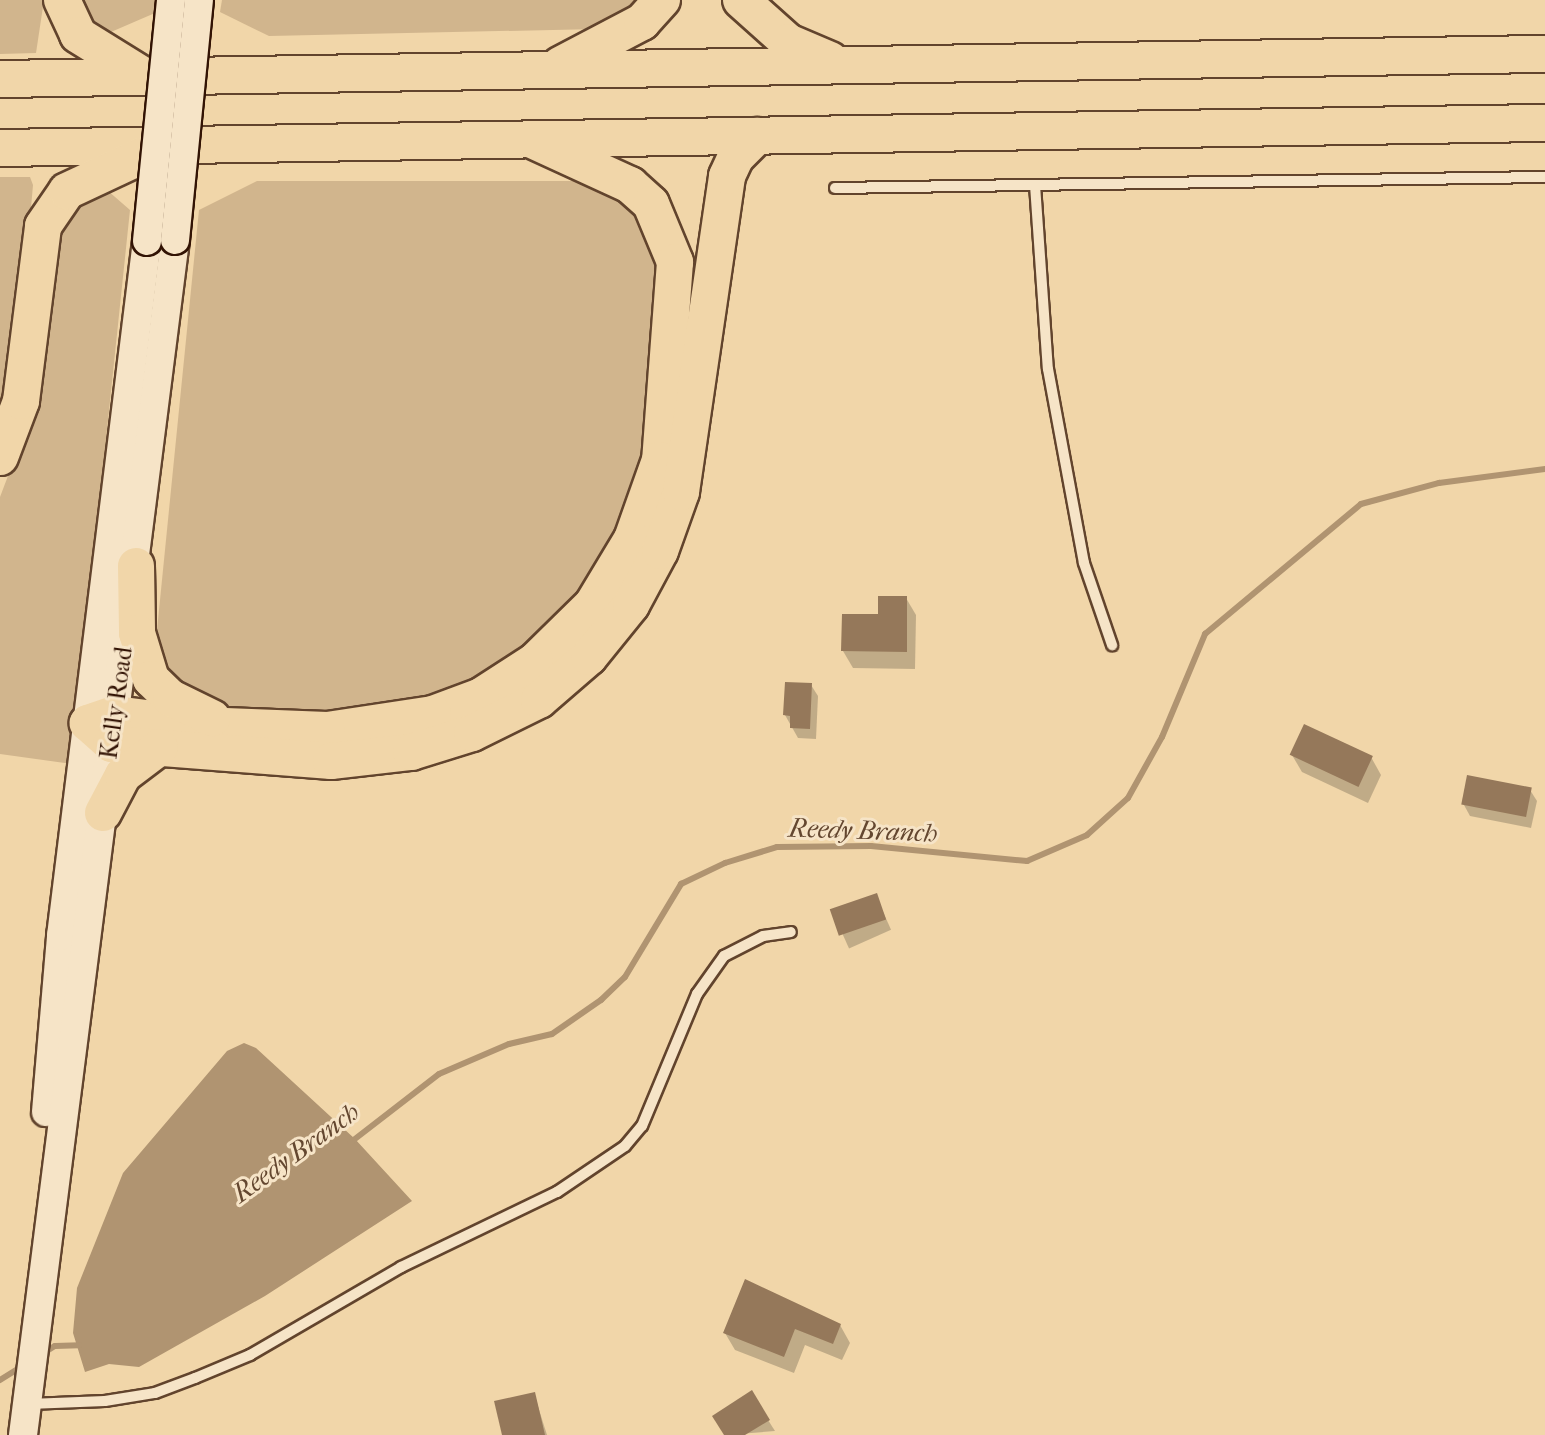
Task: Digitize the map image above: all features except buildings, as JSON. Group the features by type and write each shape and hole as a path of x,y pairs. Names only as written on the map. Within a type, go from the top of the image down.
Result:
{"highway":[{"path":"62,0 78,35 146,76"},
{"path":"550,70 642,22 662,0"},
{"path":"741,0 788,42 842,65"},
{"path":"0,79 1545,54"},
{"path":"0,148 1545,123"},
{"path":"104,727 160,747 331,761 411,752 472,733 539,700 589,657 631,605 660,551 681,492 727,176 736,157 757,136"},
{"path":"104,727 225,722 327,730 388,725 481,696 535,661 565,634 616,570 646,506 660,460 675,262 651,204 630,185 534,141"},
{"path":"0,457 21,401 43,226 67,191 105,169 168,146"},
{"path":"136,566 137,633 151,679 171,698 225,722"},
{"path":"103,813 123,775 160,747"}],"main road":[{"name":"Kelly Road","path":"23,1435 103,813 104,727 171,0"},
{"name":"Kelly Road","path":"27,1404 61,936 136,566 175,240 199,0"}],"lane":[{"path":"835,188 1545,177"},
{"path":"1035,185 1048,369 1084,563 1112,645"},
{"path":"27,1404 105,1401 155,1393 195,1378 250,1355 401,1267 557,1192 625,1146 642,1126 697,994 724,956 763,936 791,932"}],"shaded area":[{"path":"0,0 44,0 36,53 0,54"},
{"path":"75,0 157,0 155,13 104,35"},
{"path":"222,0 641,0 598,29 269,36 220,12"},
{"path":"0,177 30,177 33,185 19,343 0,423"},
{"path":"257,181 582,181 620,194 645,219 661,257 648,455 595,582 544,634 489,671 426,699 363,712 270,711 213,704 176,686 154,660 199,210"},
{"path":"107,190 130,210 72,764 0,754 0,497 25,431 58,234 75,202"}],"water":[{"path":"244,1043 256,1048 355,1139 412,1201 265,1296 139,1367 109,1364 85,1372 73,1333 77,1288 123,1173 227,1051"}],"waterway":[{"name":"Reedy Branch","path":"351,1142 439,1074 509,1044 552,1034 601,1000 625,977 681,884 725,863 777,847 871,846 1027,861 1087,835 1128,798 1162,737 1205,634 1361,504 1439,483 1545,469"},
{"name":"Reedy Branch","path":"42,1354 55,1346 79,1345"},
{"name":"Reedy Branch","path":"0,1380 22,1366"}]}
